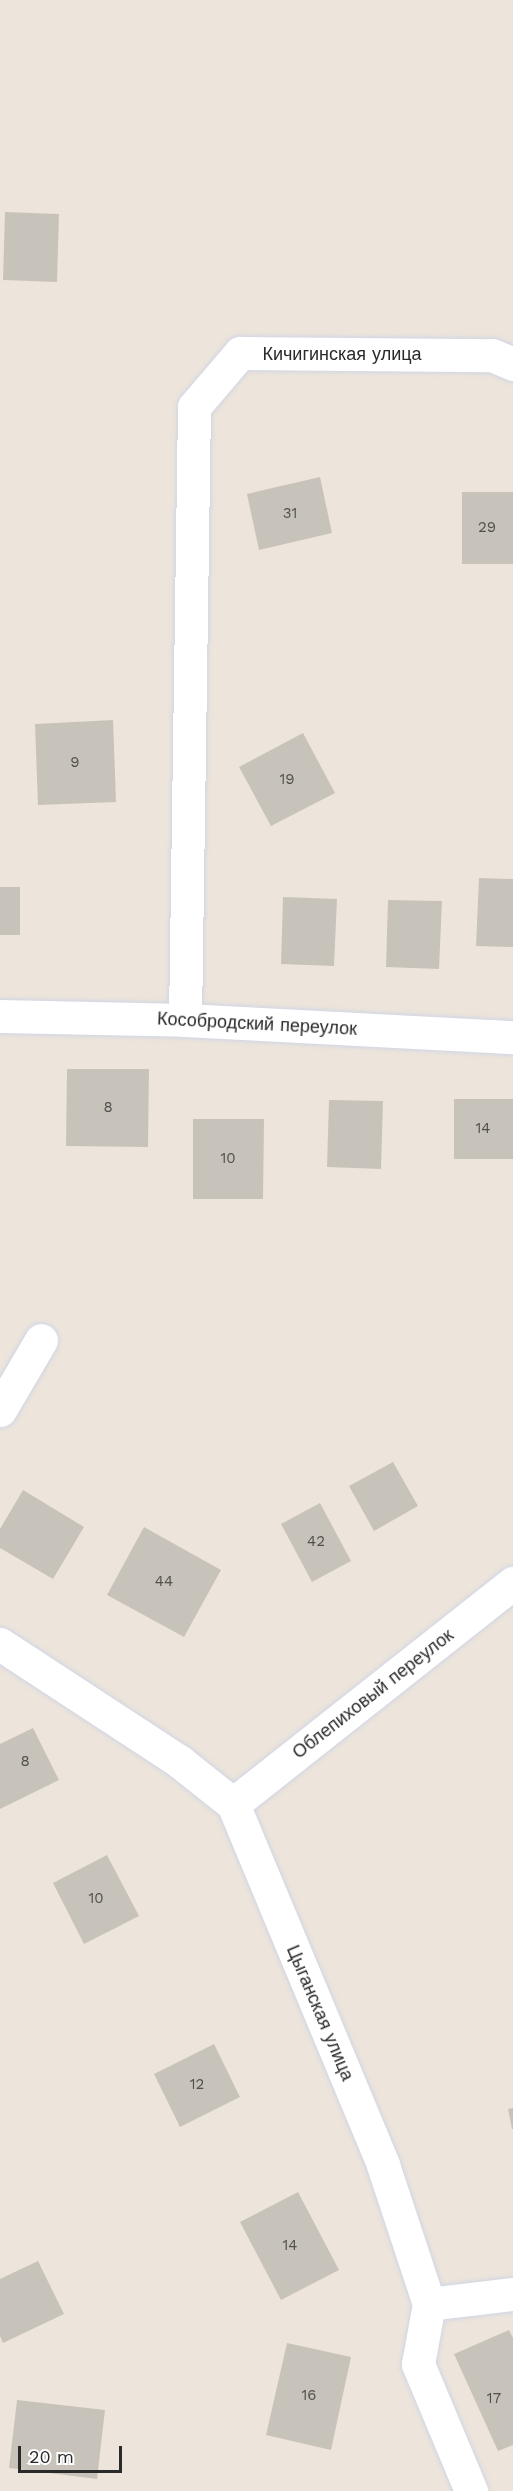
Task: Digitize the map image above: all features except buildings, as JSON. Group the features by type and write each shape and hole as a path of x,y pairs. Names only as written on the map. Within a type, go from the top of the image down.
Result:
{"street":[{"name":"Кичигинская улица","path":"185,1020 194,407 240,353 492,355 513,364"},
{"name":"Кособродский переулок","path":"0,1016 185,1020 513,1037"},
{"path":"0,1410 41,1340"},
{"name":"Облепиховый переулок","path":"233,1804 513,1584"},
{"name":"Цыганская улица","path":"0,1644 180,1762 233,1804 383,2165 429,2304 418,2364 471,2491"},
{"path":"429,2304 513,2294"}]}
